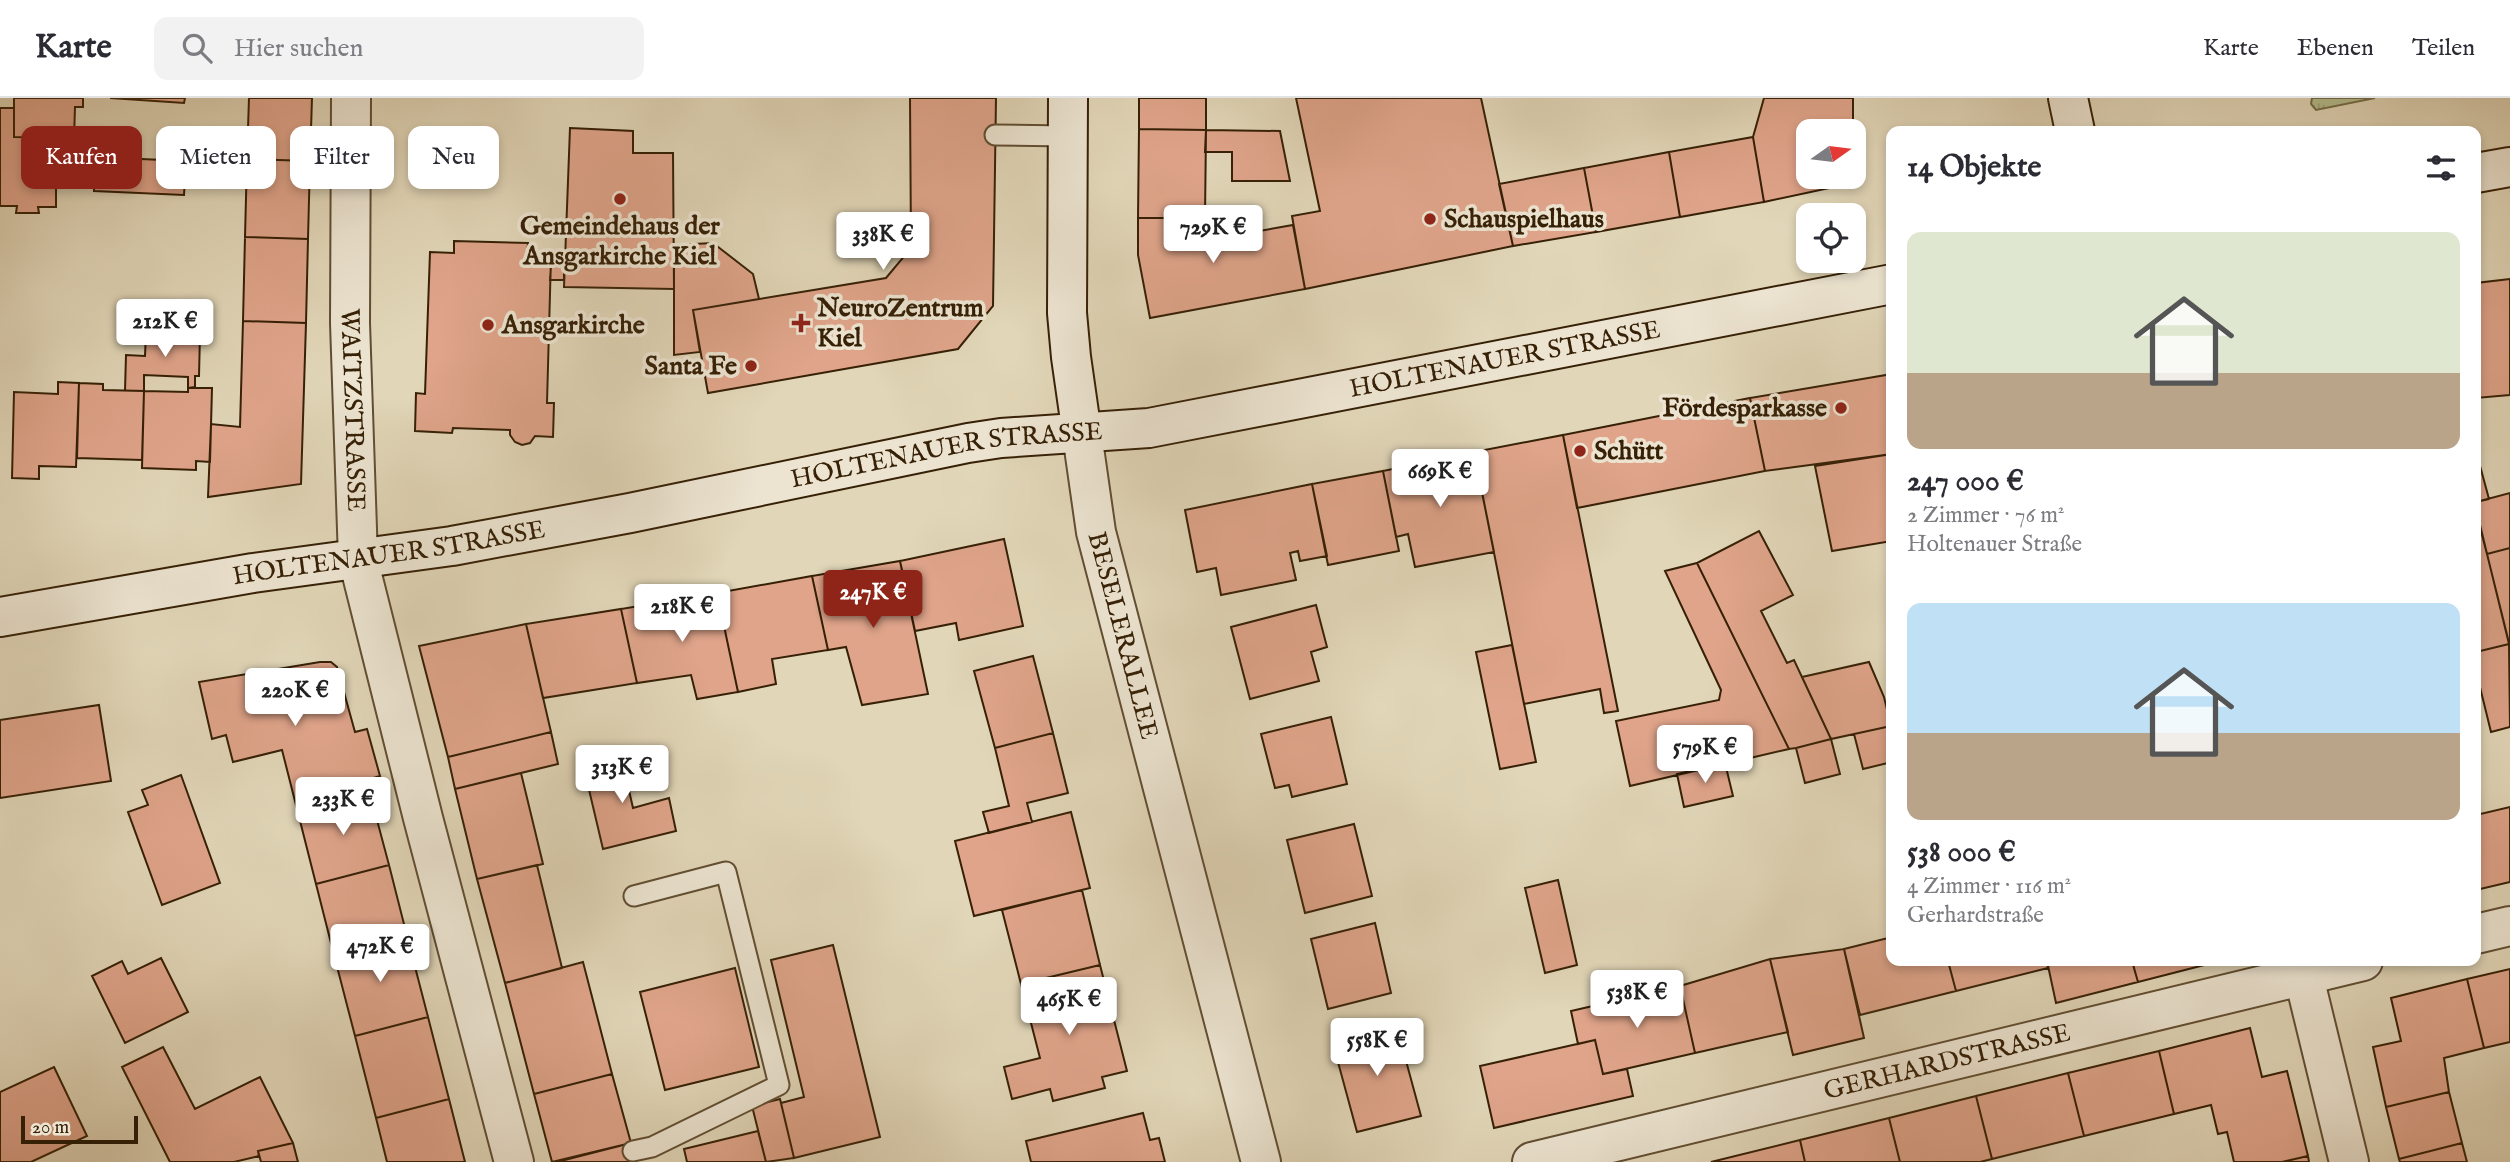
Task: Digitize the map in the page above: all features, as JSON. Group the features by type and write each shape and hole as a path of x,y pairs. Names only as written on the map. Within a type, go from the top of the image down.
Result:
{"street":[{"name":"WAITZSTRASSE","path":"351,98 350,323 358,559 419,804 514,1162"},
{"name":"BESELERALLEE","path":"1068,98 1068,313 1071,357 1096,532 1261,1162"},
{"path":"2052,98 2056,126"},
{"path":"2068,98 2074,126"},
{"path":"2481,172 2510,167"},
{"name":"HOLTENAUER STRASSE","path":"0,617 253,573 452,546 630,513 968,443 1001,438 1149,428 1886,285"},
{"path":"2481,933 2510,926"},
{"name":"GERHARDSTRASSE","path":"1532,1162 2301,968 2319,966"},
{"path":"2301,968 2349,1162"}],"lane":[{"path":"995,135 1068,136"},
{"path":"633,1152 652,1147 779,1085 726,872 634,895"}],"green space":[{"path":"2312,98 2375,98 2316,110 2311,104"}],"building":[{"path":"14,98 83,98 83,107 75,107 74,126 21,126 21,137 14,137"},
{"path":"110,98 185,98 184,103"},
{"path":"249,98 312,98 311,126 290,126 290,160 276,160 276,126 248,126"},
{"path":"910,98 996,98 993,306 958,349 708,393 693,310 886,278 911,248"},
{"path":"1139,98 1206,98 1206,130 1139,129"},
{"path":"1296,98 1481,98 1513,246 1305,289 1292,216 1320,211"},
{"path":"1764,98 1853,98 1853,119 1796,119 1796,189 1825,189 1764,202 1753,137"},
{"path":"0,108 14,108 14,137 21,137 21,189 56,189 56,207 38,207 39,213 16,213 17,206 0,206"},
{"name":"Gemeindehaus der Ansgarkirche Kiel","path":"570,128 633,131 633,153 673,153 674,289 564,287"},
{"path":"1139,129 1206,130 1205,218 1138,218"},
{"path":"1206,130 1280,131 1290,181 1232,181 1232,152 1205,152"},
{"path":"1753,137 1764,202 1680,217 1669,152"},
{"path":"1669,152 1680,217 1596,232 1584,168"},
{"path":"142,159 156,160 156,189 184,189 184,195 94,191 142,189"},
{"path":"276,160 290,160 290,189 309,189 308,239 245,237 246,189 276,189"},
{"path":"1584,168 1596,232 1513,246 1499,184"},
{"path":"1138,218 1205,218 1203,241 1293,225 1305,289 1150,318 1138,255"},
{"path":"245,237 308,239 306,323 243,321"},
{"name":"Ansgarkirche","path":"454,241 528,243 527,256 551,257 547,403 554,403 553,437 535,436 530,443 522,445 515,442 510,430 453,428 452,433 415,431 416,393 425,394 430,252 454,253"},
{"path":"713,243 753,274 759,299 693,310 700,352 674,355 674,245"},
{"path":"551,266 564,267 564,280 550,280"},
{"path":"2510,279 2510,395 2481,398 2481,282"},
{"path":"243,321 306,323 301,484 208,497 211,424 240,427"},
{"path":"146,332 200,334 199,376 195,376 195,387 188,388 188,377 144,375 144,391 125,391 126,355 145,356"},
{"path":"1886,375 1886,455 1765,471 1750,398"},
{"path":"58,382 79,383 76,467 39,466 39,479 12,478 14,392 58,394"},
{"path":"79,383 103,384 103,390 144,391 142,460 77,458"},
{"path":"188,388 212,388 210,462 196,461 196,470 142,468 144,391 188,392"},
{"path":"1750,398 1765,471 1577,508 1563,435"},
{"path":"1563,435 1618,711 1604,713 1600,689 1524,704 1474,452"},
{"path":"1474,452 1494,552 1415,567 1408,534 1396,537 1383,471"},
{"path":"1886,455 1886,542 1832,551 1815,466"},
{"path":"2481,469 2489,499 2481,501"},
{"path":"1383,471 1399,551 1328,565 1312,484"},
{"path":"1312,484 1327,556 1300,561 1298,551 1290,553 1296,580 1221,595 1216,568 1197,572 1185,510"},
{"path":"2510,493 2510,548 2487,554 2481,531 2481,501"},
{"path":"2481,529 2509,644 2481,651"},
{"path":"1759,531 1793,595 1761,611 1787,663 1794,660 1831,739 1796,748 1789,749 1697,563"},
{"path":"1004,539 1023,626 959,640 956,623 915,631 900,561"},
{"path":"2510,548 2510,647 2487,554"},
{"path":"900,561 928,694 862,705 846,647 828,650 812,576"},
{"path":"1697,563 1789,749 1630,786 1616,721 1719,700 1721,690 1665,571"},
{"path":"812,576 828,650 772,659 776,684 738,692 717,593"},
{"path":"717,593 738,692 697,699 691,675 637,683 621,609"},
{"path":"1316,605 1327,647 1311,652 1319,681 1250,699 1231,627"},
{"path":"621,609 637,683 543,698 526,624"},
{"path":"526,624 551,732 448,757 419,646"},
{"path":"2509,644 2510,727 2491,732 2481,691 2481,651"},
{"path":"1512,645 1536,762 1500,769 1476,652"},
{"path":"1033,656 1053,733 995,748 974,671"},
{"path":"331,662 337,667 355,732 367,729 380,776 367,780 369,790 297,809 282,750 233,762 226,735 212,739 199,682"},
{"path":"1869,662 1884,697 1886,727 1831,739 1802,677"},
{"path":"99,705 111,781 0,798 0,720"},
{"path":"1331,717 1347,784 1292,797 1289,785 1275,788 1261,734"},
{"path":"1886,727 1886,763 1863,769 1854,734"},
{"path":"551,732 558,764 455,789 448,757"},
{"path":"1053,733 1068,793 1027,803 1032,822 989,833 983,812 1009,806 995,748"},
{"path":"1831,739 1840,774 1805,783 1796,748"},
{"path":"620,751 633,808 669,798 676,831 603,849 582,760"},
{"path":"1725,763 1733,796 1684,807 1677,774"},
{"path":"521,773 543,864 477,879 455,789"},
{"path":"181,775 220,883 162,905 128,812 148,805 142,790"},
{"path":"369,790 389,865 316,884 297,809"},
{"path":"2510,807 2510,882 2481,889 2481,814"},
{"path":"1071,812 1090,888 974,916 955,841"},
{"path":"1354,824 1372,896 1305,913 1287,840"},
{"path":"389,865 406,932 333,951 316,884"},
{"path":"537,865 562,968 505,983 477,879"},
{"path":"1558,880 1577,965 1545,973 1525,888"},
{"path":"1082,890 1100,965 1021,984 1002,910"},
{"path":"1375,923 1391,993 1328,1009 1311,939"},
{"path":"406,932 428,1017 355,1036 333,951"},
{"path":"1886,938 1886,966 1949,966 1956,991 1860,1015 1844,949"},
{"path":"833,945 880,1137 794,1158 781,1103 804,1097 771,960"},
{"path":"1844,949 1864,1038 1793,1055 1770,959"},
{"path":"161,958 188,1012 125,1043 92,976 122,961 128,974"},
{"path":"1770,959 1788,1032 1695,1053 1680,986"},
{"path":"583,962 612,1074 534,1094 505,983"},
{"path":"1100,965 1127,1071 1102,1077 1105,1088 1053,1101 1050,1089 1012,1099 1004,1067 1040,1058 1021,984"},
{"path":"1949,966 2048,966 2048,968 1956,991"},
{"path":"2048,966 2133,966 2138,982 2056,1003"},
{"path":"2133,966 2200,966 2138,982"},
{"path":"735,968 759,1067 665,1090 640,992"},
{"path":"2510,969 2510,1042 2484,1048 2467,979"},
{"path":"2467,979 2484,1048 2444,1058 2449,1092 2386,1107 2373,1047 2401,1041 2391,998"},
{"path":"1680,986 1695,1053 1603,1074 1595,1040 1578,1044 1571,1011"},
{"path":"428,1017 449,1099 376,1118 355,1036"},
{"path":"1396,1024 1421,1116 1357,1132 1332,1040"},
{"path":"2250,1028 2262,1077 2287,1071 2308,1156 2282,1162 2234,1162 2227,1132 2218,1134 2211,1105 2174,1114 2159,1051"},
{"path":"1595,1040 1603,1074 1627,1069 1633,1096 1494,1128 1480,1066"},
{"path":"163,1047 195,1109 260,1077 293,1143 258,1151 259,1156 234,1162 170,1162 122,1067"},
{"path":"2159,1051 2174,1114 2084,1136 2068,1073"},
{"path":"54,1067 87,1136 31,1162 0,1162 0,1092"},
{"path":"2068,1073 2084,1136 1992,1159 1976,1096"},
{"path":"612,1074 631,1143 552,1162 534,1094"},
{"path":"2449,1092 2462,1143 2399,1159 2386,1107"},
{"path":"1976,1096 1992,1159 1980,1162 1900,1162 1889,1118"},
{"path":"449,1099 465,1162 387,1162 376,1118"},
{"path":"780,1099 794,1158 766,1162 752,1106"},
{"path":"1143,1113 1150,1140 1159,1138 1165,1162 1031,1162 1026,1141"},
{"path":"1889,1118 1900,1162 1805,1162 1800,1140"},
{"path":"758,1131 766,1162 687,1162 684,1149"},
{"path":"1800,1140 1805,1162 1711,1162"},
{"path":"293,1143 298,1162 261,1162 258,1151"},
{"path":"631,1143 636,1162 557,1162"},
{"path":"2462,1143 2467,1162 2400,1162 2399,1159"},
{"path":"2308,1156 2309,1162 2282,1162"}],"place":[{"name":"Gemeindehaus der Ansgarkirche Kiel","path":"620,199"},
{"name":"Schauspielhaus","path":"1430,219"},
{"name":"NeuroZentrum Kiel","path":"801,323"},
{"name":"Ansgarkirche","path":"488,325"},
{"name":"Santa Fe","path":"751,366"},
{"name":"Fördesparkasse","path":"1841,408"},
{"name":"Schütt","path":"1580,451"}]}
